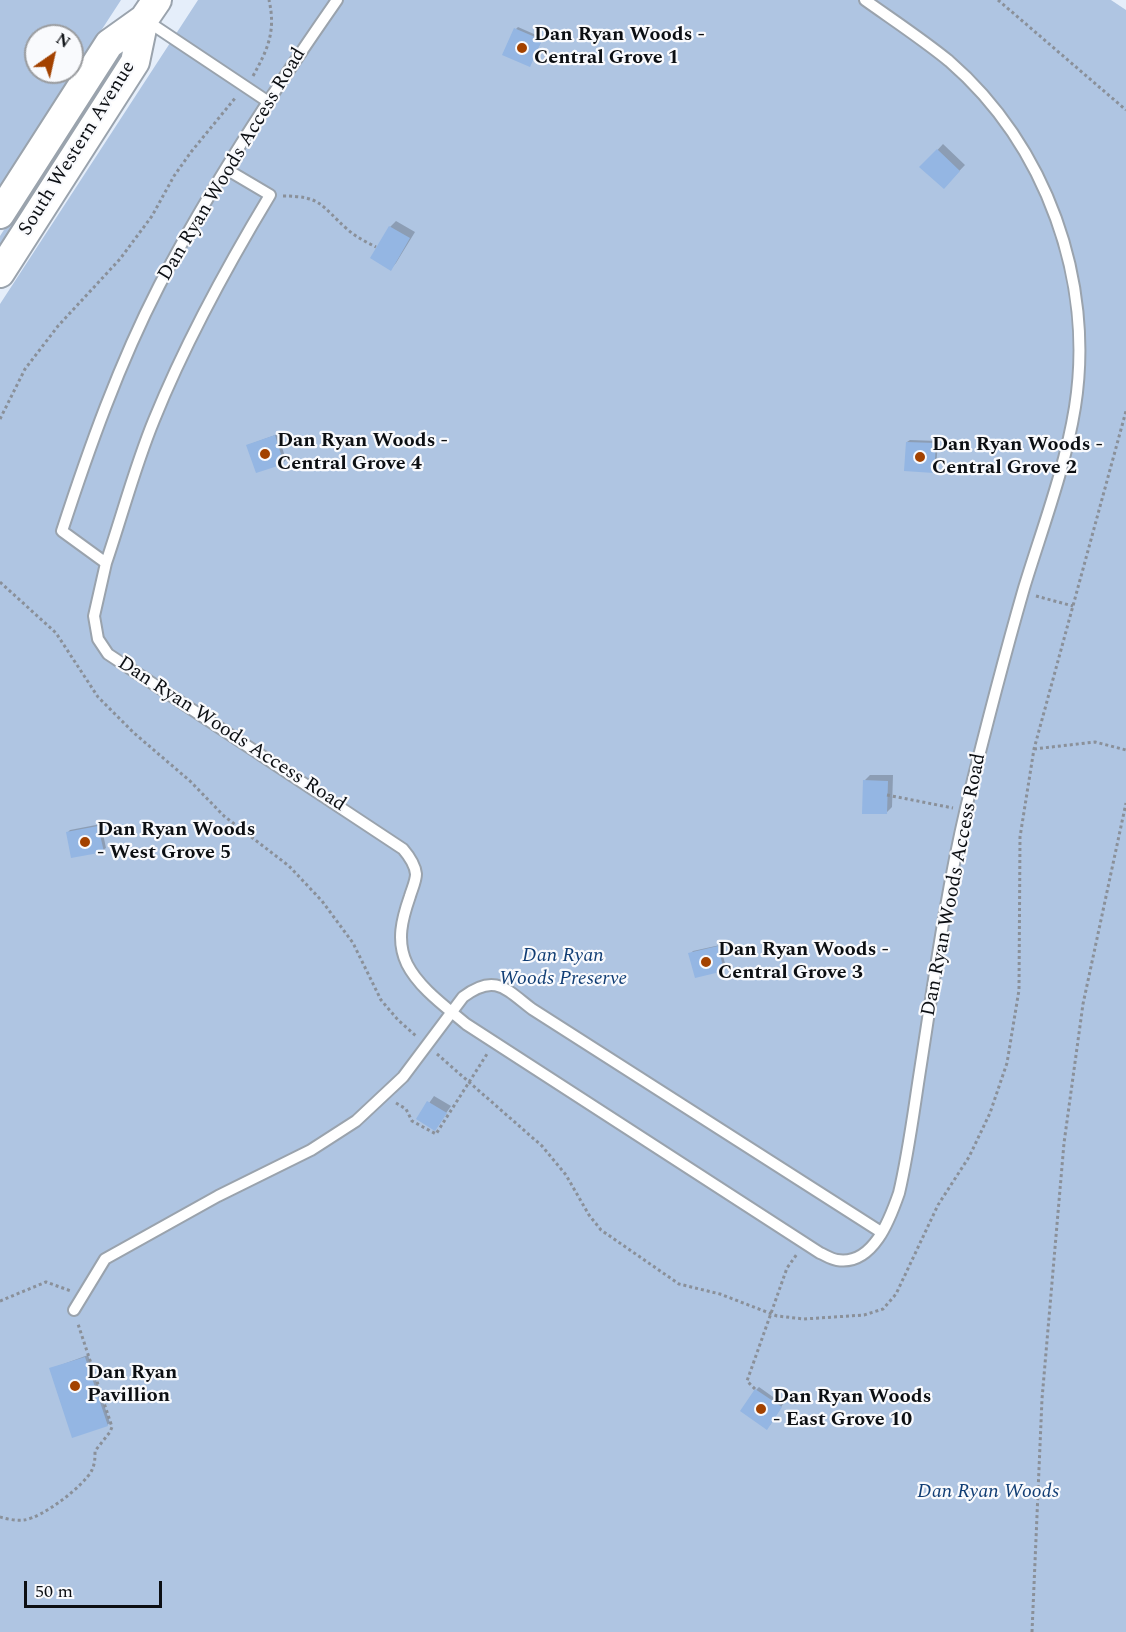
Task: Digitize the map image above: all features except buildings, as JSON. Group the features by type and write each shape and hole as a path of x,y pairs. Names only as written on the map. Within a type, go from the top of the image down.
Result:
{"main road":[{"name":"South Western Avenue","path":"0,214 110,44 150,10"},
{"name":"South Western Avenue","path":"0,273 135,62 150,10"}],"lane":[{"name":"Dan Ryan Woods Access Road","path":"337,0 267,101 186,236 135,336 99,424 62,531 106,563 94,616 98,639 108,654 403,849 411,859 416,874 402,916 400,933 402,950 407,965 419,981 451,1012 820,1253 836,1260 849,1260 862,1256 874,1244 892,1214 899,1193 937,960 966,811 1023,592 1065,455 1075,409 1080,370 1077,293 1068,252 1054,212 1013,134 985,98 950,62 865,0"},
{"path":"150,10 267,101"},
{"path":"106,563 139,459 170,381 199,319 270,195 226,170"},
{"path":"74,1310 105,1259 218,1196 311,1150 356,1121 403,1077 463,997 472,990 484,986 505,987 531,1009 880,1232"}],"path":[{"path":"252,77 272,36 272,12 269,0"},
{"path":"998,0 1126,110"},
{"path":"0,419 25,369 58,326 120,259 152,216 174,176 236,97"},
{"path":"270,195 297,195 311,198 324,205 349,231 376,247"},
{"path":"1020,837 1034,749 1126,411"},
{"path":"1023,592 1072,606"},
{"path":"1034,749 1095,742 1126,750"},
{"path":"887,795 966,811"},
{"path":"1032,1632 1042,1387 1064,1143 1083,1005 1126,803"},
{"path":"406,1109 412,1120 436,1134 494,1042"},
{"path":"755,1389 747,1381 787,1268 805,1243"},
{"path":"0,1301 46,1282 83,1295"},
{"path":"0,1517 23,1520 52,1508 88,1475 96,1459 95,1451 111,1432 112,1427 74,1310"}],"green space":[{"path":"0,0 121,0 84,57 84,24 24,24 24,84 66,84 0,186"},
{"name":"Dan Ryan Woods Preserve","path":"198,0 1111,0 1126,10 1126,1632 0,1632 0,304"},
{"path":"122,51 125,54 0,250 0,236"}],"place":[{"name":"Dan Ryan Woods - Central Grove 1","path":"522,48"},
{"name":"Dan Ryan Woods - Central Grove 4","path":"265,454"},
{"name":"Dan Ryan Woods - Central Grove 2","path":"920,457"},
{"name":"Dan Ryan Woods - West Grove 5","path":"85,842"},
{"name":"Dan Ryan Woods - Central Grove 3","path":"706,962"},
{"name":"Dan Ryan Pavillion","path":"75,1386"},
{"name":"Dan Ryan Woods - East Grove 10","path":"761,1409"}],"park label":[{"name":"Dan Ryan Woods","path":"988,1493"}]}
